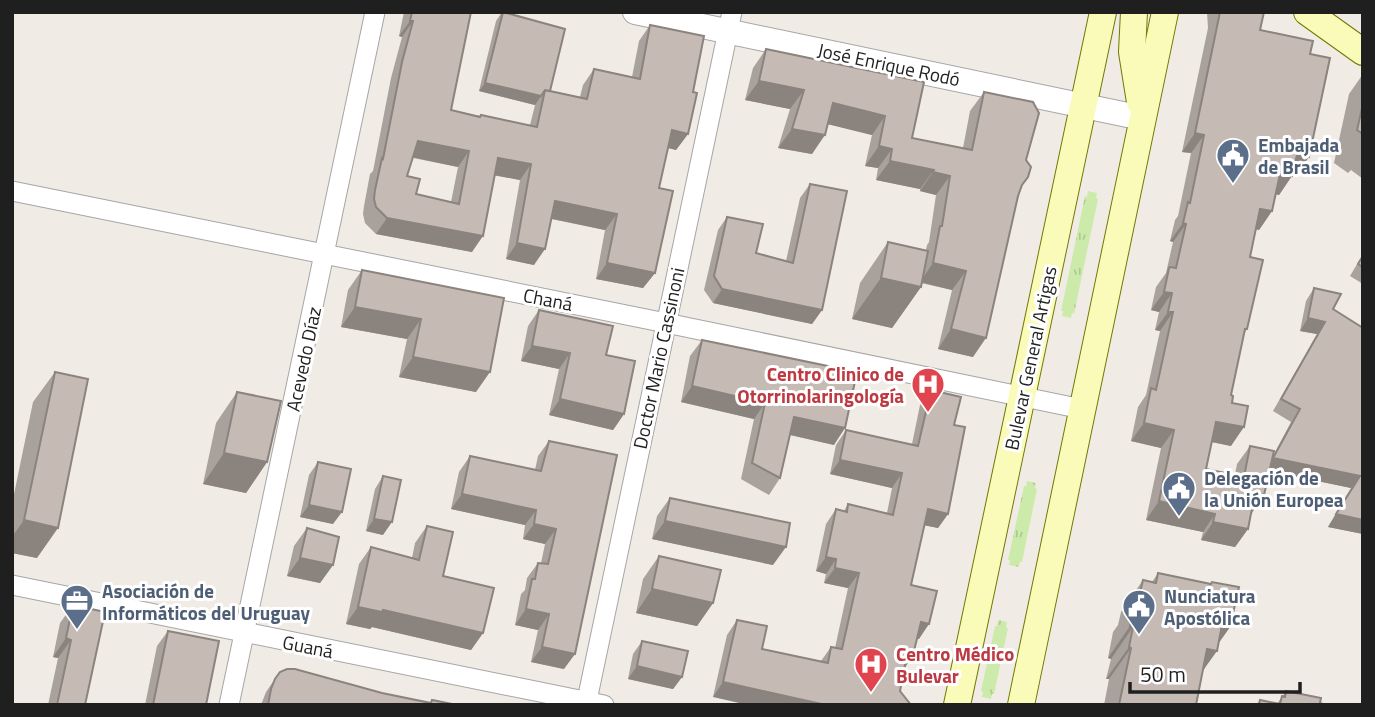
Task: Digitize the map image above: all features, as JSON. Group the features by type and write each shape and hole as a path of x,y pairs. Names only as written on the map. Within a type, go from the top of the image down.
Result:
{"main road":[{"name":"Bulevar General Artigas","path":"957,705 1102,12"},
{"path":"1134,12 1132,52 1142,118"},
{"path":"1021,705 1165,12"},
{"path":"1311,13 1363,52"}],"street":[{"name":"Acevedo Díaz","path":"229,705 375,12"},
{"name":"José Enrique Rodó","path":"635,12 730,22 1142,118"},
{"name":"Doctor Mario Cassinoni","path":"592,703 666,323 730,22"},
{"name":"Chaná","path":"12,191 1083,409"},
{"name":"Guaná","path":"12,585 592,703"}],"green space":[{"path":"1088,191 1097,193 1098,199 1071,318 1062,316 1061,311"},
{"path":"1027,481 1036,483 1037,489 1019,567 1009,565 1008,560"},
{"path":"998,620 1007,622 1008,628 991,699 982,697 981,691"}],"building":[{"path":"412,12 471,12 451,110 537,127 545,90 587,99 594,69 640,79 650,25 704,36 693,92 697,93 688,134 672,130 659,188 673,191 655,273 607,263 617,214 555,201 545,249 517,243 531,164 498,158 483,236 387,218 376,207 375,190 413,21 410,21","holes":["418,141 469,151 459,204 416,194 420,179 407,176"]},
{"path":"503,12 565,29 550,91 545,90 541,96 485,83"},
{"path":"1220,12 1264,12 1260,30 1313,41 1310,54 1330,58 1309,157 1297,155 1292,176 1280,174 1272,211 1260,209 1250,257 1263,260 1231,395 1232,403 1248,406 1244,427 1216,422 1206,469 1244,477 1250,446 1274,451 1264,495 1255,493 1248,529 1213,522 1215,514 1159,501 1174,430 1144,423 1151,388 1156,390 1173,312 1168,312 1172,293 1164,292 1169,268 1176,268 1186,224 1183,223 1188,202 1190,203 1204,135 1195,133"},
{"path":"766,49 924,82 912,138 972,150 984,92 1033,102 1039,113 1026,160 1031,167 1018,196 986,338 951,329 966,271 933,263 950,176 890,161 892,149 879,146 885,116 833,103 825,135 792,129 804,90 759,81"},
{"path":"1363,104 1363,134 1357,130"},
{"path":"810,184 847,191 822,310 722,289 714,276 727,217 763,224 756,253 793,263"},
{"path":"888,242 928,251 921,287 881,278"},
{"path":"362,270 504,298 490,372 413,357 421,319 355,307"},
{"path":"1314,288 1341,294 1333,309 1363,328 1363,520 1336,514 1360,476 1273,458 1300,409 1281,399 1325,322 1308,318"},
{"path":"539,310 613,326 606,355 635,361 624,414 560,399 570,353 532,346"},
{"path":"702,340 857,372 845,428 794,417 780,478 752,463 765,403 692,386"},
{"path":"55,372 88,379 58,528 24,520"},
{"path":"931,390 961,397 954,425 965,427 948,514 928,509 911,585 937,591 929,624 921,622 913,655 907,654 900,691 911,705 826,705 723,682 737,620 767,626 762,649 828,663 831,647 842,649 859,573 835,568 836,559 826,557 836,509 847,512 848,504 893,515 902,473 840,460 846,430 918,446"},
{"path":"237,392 281,401 267,462 224,453"},
{"path":"549,441 617,455 575,654 542,647 549,614 526,609 538,563 548,564 556,529 534,524 536,510 462,494 470,456 541,471"},
{"path":"318,462 351,469 342,512 309,505"},
{"path":"383,476 401,480 392,522 374,519"},
{"path":"670,498 790,523 786,547 665,521"},
{"path":"427,526 453,532 443,576 494,588 483,633 383,610 382,612 358,607 371,547 419,560"},
{"path":"307,528 339,537 333,565 300,558"},
{"path":"659,556 721,570 713,603 652,589"},
{"path":"1158,573 1239,587 1230,627 1222,625 1217,651 1207,649 1196,705 1119,705 1131,648 1133,627 1130,626 1135,600 1138,601 1143,580 1156,583"},
{"path":"73,605 105,612 85,705 57,705 71,640 66,638"},
{"path":"168,631 219,641 206,705 153,705"},
{"path":"642,641 688,651 682,677 637,666"},
{"path":"287,669 382,693 431,703 432,700 457,705 268,705 275,679 280,672"},
{"path":"1286,691 1321,698 1320,703 1326,705 1259,705 1260,700 1280,704"}],"place":[{"name":"Embajada de Brasil","path":"1233,185"},
{"name":"Centro Clinico de Otorrinolaringología","path":"928,414"},
{"name":"Delegación de la Unión Europea","path":"1179,518"},
{"name":"Asociación de Informáticos del Uruguay","path":"77,631"},
{"name":"Nunciatura Apostólica","path":"1139,636"},
{"name":"Centro Médico Bulevar","path":"871,694"}]}
